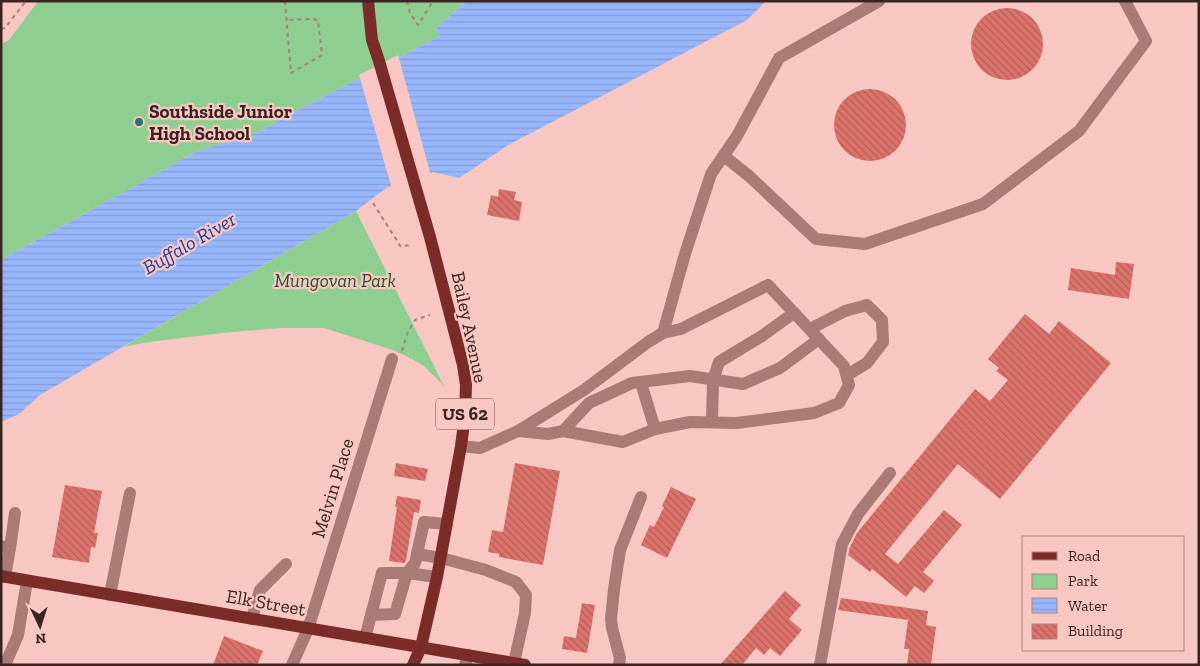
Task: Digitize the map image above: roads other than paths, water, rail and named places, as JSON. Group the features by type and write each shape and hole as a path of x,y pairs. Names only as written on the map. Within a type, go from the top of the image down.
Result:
{"main road":[{"name":"Bailey Avenue","path":"368,1 372,40 430,237 463,365 466,385 465,416 461,446 437,577 421,647 413,665"},
{"name":"Elk Street","path":"3,577 421,647 467,660 519,664"}],"street":[{"path":"663,333 685,254 712,174 737,136 779,58 879,1"},
{"path":"724,156 749,176 816,239 866,244 982,204 1079,131 1146,41 1125,1"},
{"path":"461,446 480,448 518,431 584,390 663,333 681,329 768,285 844,366 849,385 838,403 814,413 737,423 690,422 655,429 623,442 563,431 548,434 518,431"},
{"path":"810,329 845,311 867,305 882,320 883,342 867,362 847,375"},
{"path":"712,422 712,380 719,362 762,336 794,313"},
{"path":"563,431 589,402 632,383 690,376 743,384 780,368 819,339"},
{"name":"Melvin Place","path":"292,665 308,629 392,358"},
{"path":"641,382 655,429"},
{"path":"820,665 842,544 858,514 890,473"},
{"path":"110,595 130,493"},
{"path":"619,665 620,658 611,619 614,589 620,550 641,497"},
{"path":"3,577 6,547 15,513"},
{"path":"371,614 394,614 407,573 415,563 424,522 447,524"},
{"path":"417,554 486,570 516,582 526,595 519,664"},
{"path":"252,619 260,590 286,564"},
{"path":"365,638 382,572 437,577"},
{"path":"5,665 18,635 27,581"},
{"path":"1,652 13,645"}],"water":[{"name":"Buffalo River","path":"467,1 766,1 747,20 510,144 459,178 433,172 386,188 356,211 40,395 19,414 1,422 1,260 198,151 259,132 440,36 436,28"}],"place":[{"name":"Southside Junior High School","path":"139,122"}],"park label":[{"name":"Mungovan Park","path":"335,280"}]}
